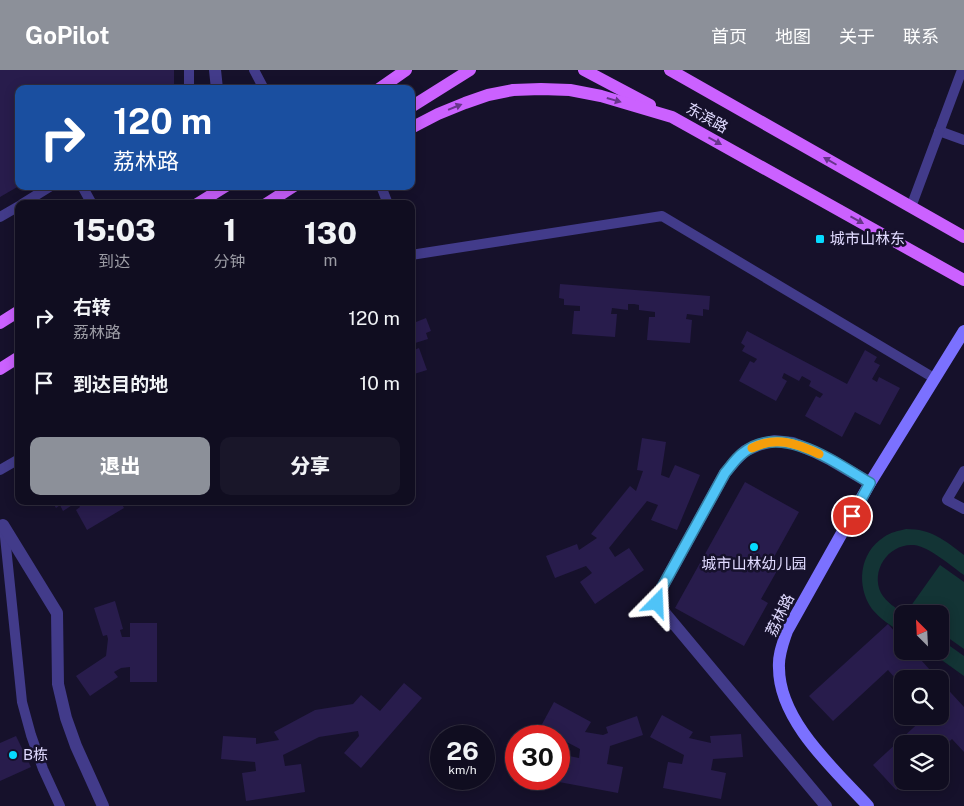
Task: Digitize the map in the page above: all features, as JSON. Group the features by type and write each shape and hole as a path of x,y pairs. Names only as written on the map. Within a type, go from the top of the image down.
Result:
{"main road":[{"path":"379,85 394,70"},
{"path":"385,85 406,70"},
{"path":"415,104 470,70"},
{"path":"584,70 672,117"},
{"name":"东滨路","path":"670,70 964,237"},
{"path":"676,70 685,79"},
{"name":"东滨路","path":"415,126 438,114 488,95 513,90 570,90 593,94 672,117 964,280"},
{"path":"203,200 220,190"},
{"path":"272,200 288,190"},
{"path":"0,323 15,314"},
{"path":"0,368 15,359"}],"street":[{"path":"215,70 216,85"},
{"name":"荔林路","path":"868,806 812,745 791,713 780,684 778,668 781,650 788,631 870,483 964,331"},
{"path":"826,806 657,603 659,593 725,473 744,451 774,441 792,443 832,460 870,483"},
{"path":"2,522 57,613 58,684 66,718 76,746 103,806"}],"lane":[{"path":"189,70 189,85"},
{"path":"254,70 262,85"},
{"path":"911,207 962,70"},
{"path":"939,131 964,141"},
{"path":"28,200 45,190"},
{"path":"0,217 15,208"},
{"path":"415,254 662,216 934,378"},
{"path":"0,470 15,461"},
{"path":"964,471 947,500 964,509"},
{"path":"2,522 22,702 43,769 60,806"}],"green space":[{"path":"906,529 923,531 944,540 964,555 964,575 920,546 905,546 897,548 890,553 880,567 878,584 881,593 894,607 894,627 872,609 867,600 862,580 865,561 869,552 884,537"},
{"path":"940,565 964,582 964,649 949,638 949,605 912,605"},
{"path":"949,645 964,656 964,676 942,660 949,660"}],"building":[{"path":"0,70 174,70 174,85 15,85 15,188 0,197"},
{"path":"560,284 710,296 709,310 703,309 703,316 687,314 686,319 692,320 690,343 647,340 649,317 655,317 655,312 639,310 639,305 634,304 628,304 628,310 612,308 611,314 617,314 615,337 572,334 574,311 580,311 580,306 564,305 564,299 559,298"},
{"path":"426,318 431,331 426,333 428,339 415,343 415,322"},
{"path":"747,331 847,384 865,350 877,357 874,362 880,365 872,379 877,382 879,377 900,388 880,425 855,412 842,437 805,416 816,396 820,398 823,394 809,386 811,381 802,376 799,381 784,373 782,378 787,381 776,401 739,381 750,361 754,363 757,359 742,351 745,346 741,343"},
{"path":"419,348 427,370 415,374 415,350"},
{"path":"642,438 666,442 661,475 669,478 675,465 700,475 677,530 651,520 658,505 647,501 609,548 615,557 629,548 644,570 595,604 580,582 592,573 586,566 555,578 546,556 577,544 579,550 597,538 591,534 630,486 636,491 643,471 637,470"},
{"path":"745,482 799,512 774,557 782,562 761,599 768,603 744,646 675,608"},
{"path":"60,505 72,505 63,511"},
{"path":"79,505 122,505 124,508 87,530 76,510 80,507"},
{"path":"115,601 123,629 120,630 122,637 130,637 130,623 157,623 157,682 130,682 130,667 121,668 114,672 118,677 90,696 76,676 106,656 107,635 103,636 94,608"},
{"path":"888,624 894,631 894,660 921,660 930,670 894,670 894,677 888,670 833,721 809,696"},
{"path":"404,683 422,698 361,768 344,753 359,736 358,731 319,737 283,755 285,766 301,764 305,792 246,801 242,773 256,771 255,762 221,759 223,736 256,738 256,744 279,740 274,732 315,710 353,704 361,695 380,711"},
{"path":"949,691 964,707 964,752 952,739 949,742 949,735 905,735 916,725 949,725"},
{"path":"554,702 591,722 585,732 603,735 608,733 606,727 637,716 643,735 610,746 607,764 623,767 618,793 570,784 570,756 579,758 580,749 570,744 570,725 542,725"},
{"path":"662,715 693,732 689,738 711,743 710,736 741,734 743,757 713,759 711,770 726,773 721,799 663,788 668,762 682,764 684,755 650,737"},
{"name":"B栋","path":"16,736 31,767 0,781 0,743"},
{"path":"894,746 894,788 873,765"}],"slow traffic":[{"path":"752,448 774,441 792,443 819,454"}],"place":[{"name":"城市山林东","path":"820,239"},
{"name":"城市山林幼儿园","path":"754,547"},
{"name":"B栋","path":"13,755"}],"route":[{"path":"657,603 659,593 725,473 744,451 774,441 792,443 832,460 870,483 852,516"}]}
